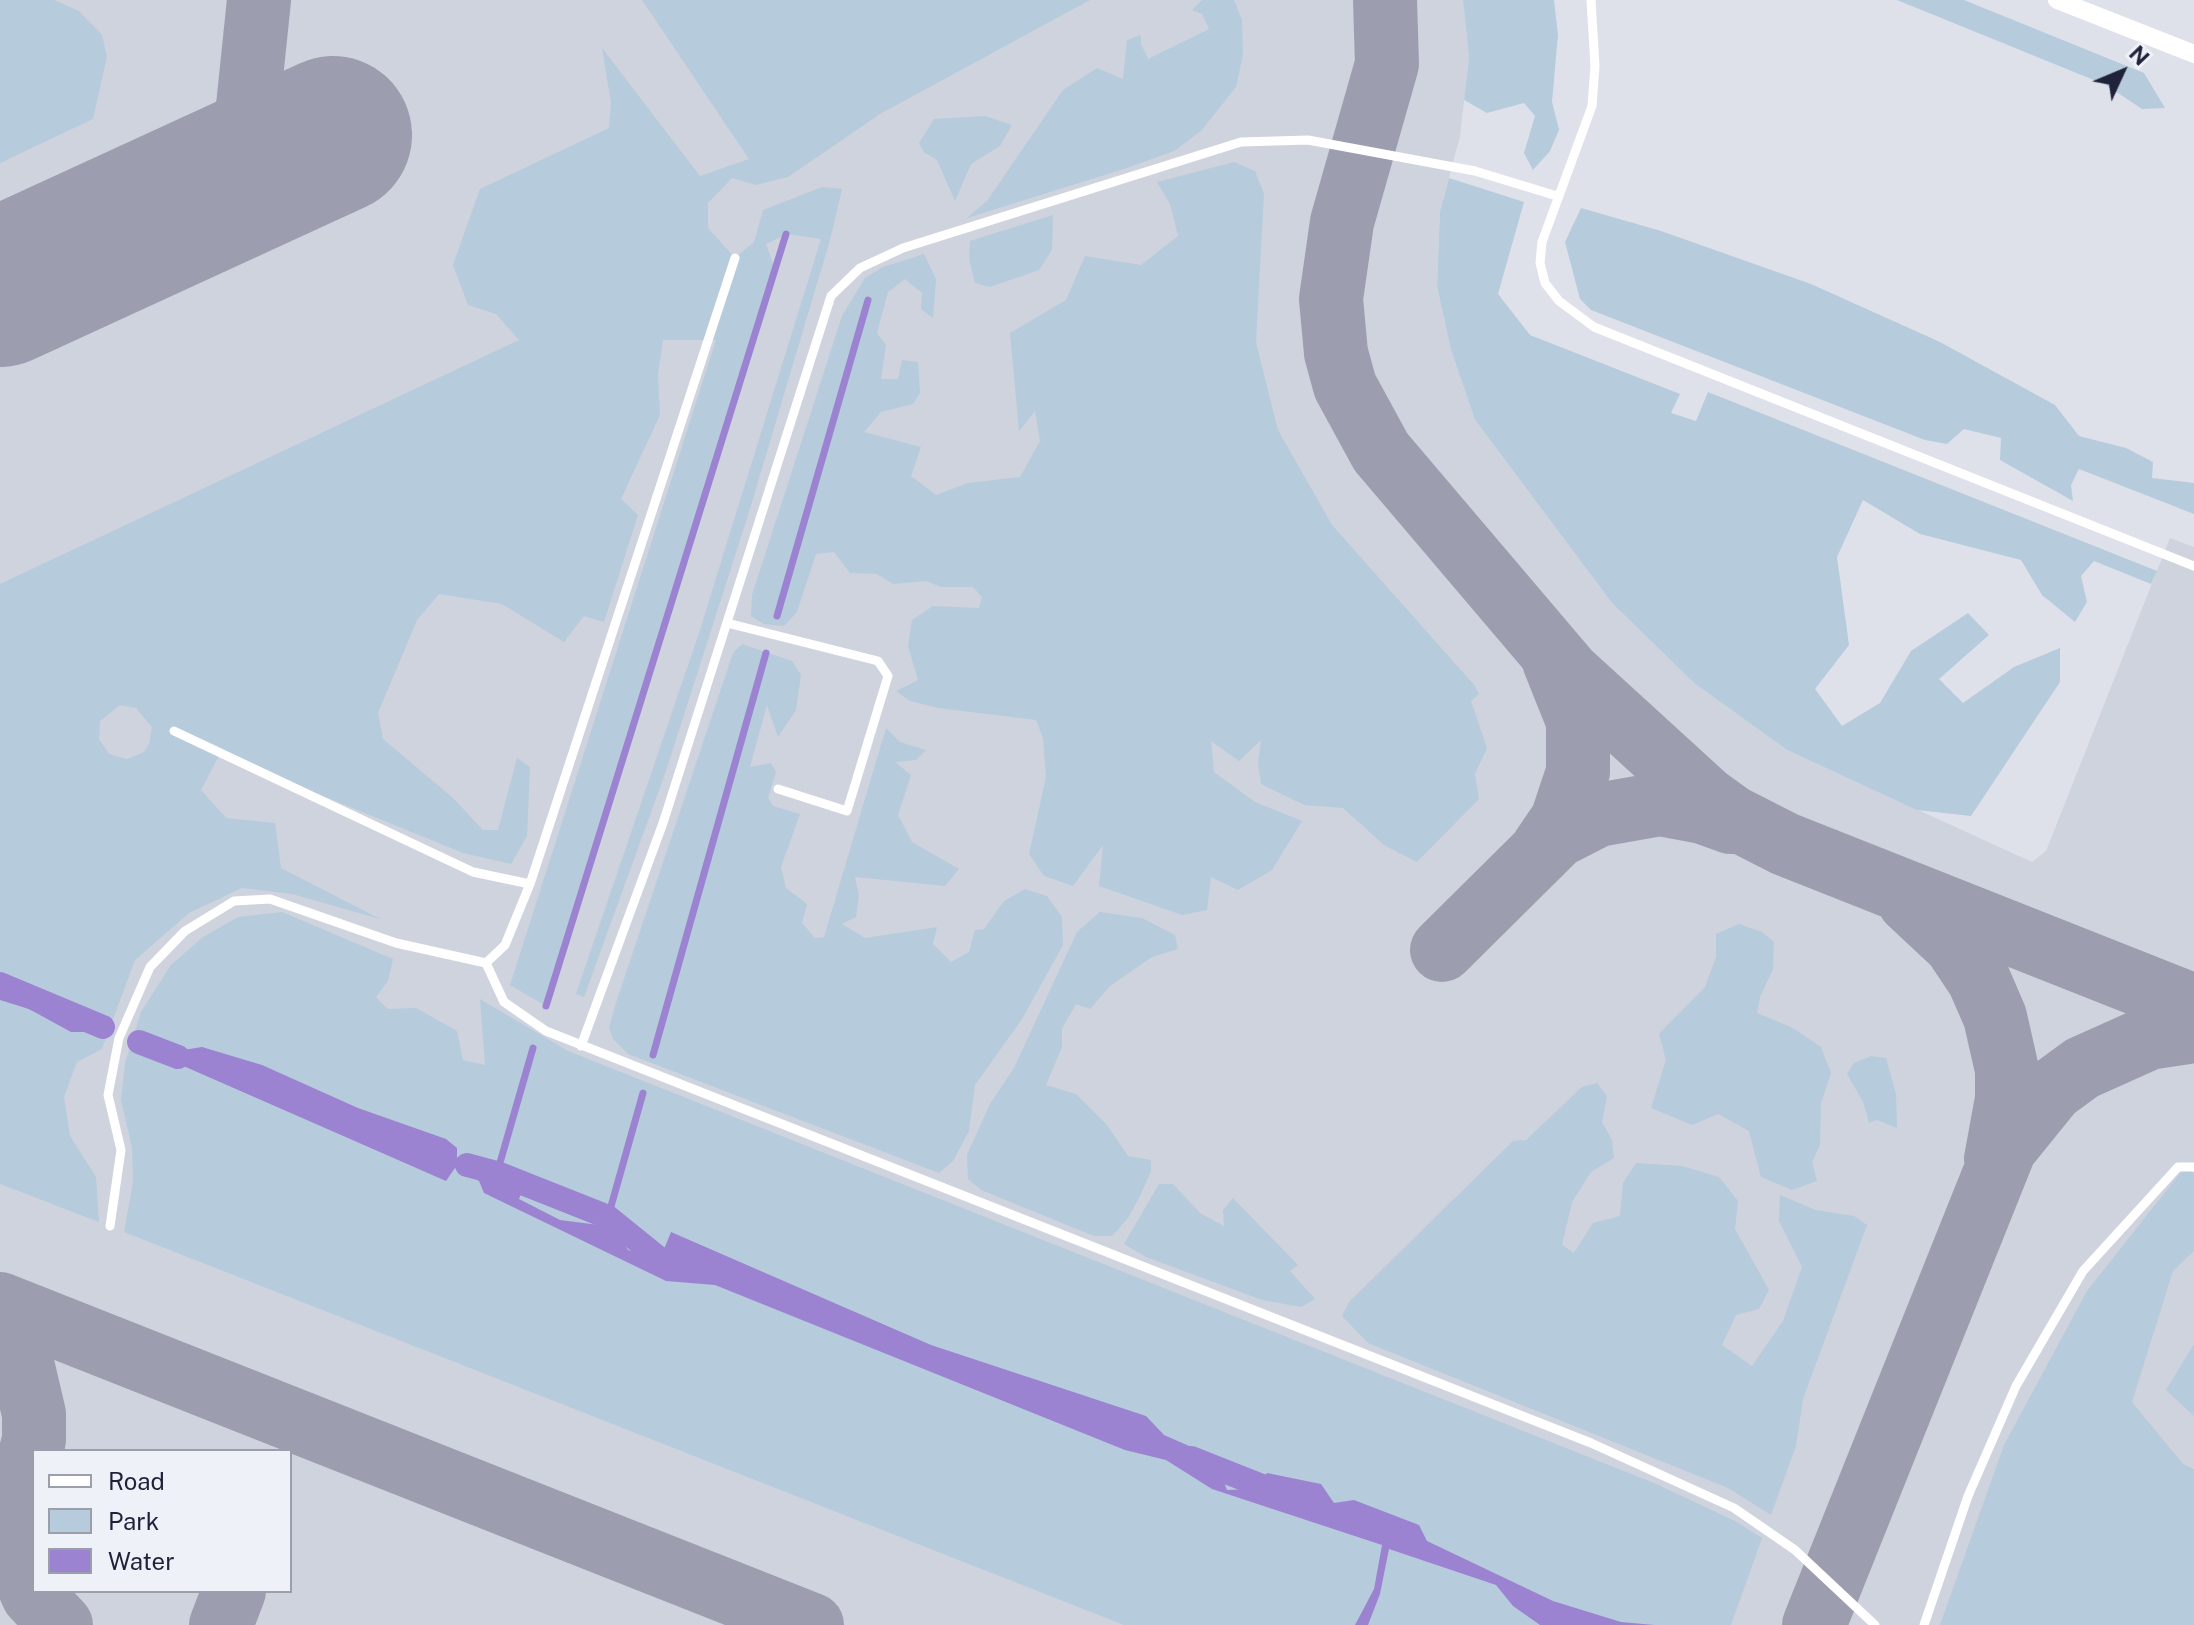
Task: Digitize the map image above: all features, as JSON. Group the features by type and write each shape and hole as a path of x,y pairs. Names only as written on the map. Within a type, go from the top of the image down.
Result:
{"street":[{"path":"2057,0 2194,54"}],"lane":[{"path":"1591,0 1595,66 1592,106 1557,196 1542,242 1540,263 1545,283 1576,316 1594,327 2194,566"},
{"path":"581,1046 663,823 831,296 860,268 903,248 1241,142 1308,140 1475,171 1557,196"},
{"path":"486,963 505,945 530,884 735,258"},
{"path":"727,623 878,661 888,676 847,811 778,789"},
{"path":"174,731 473,872 530,884"},
{"path":"110,1226 121,1150 108,1095 119,1038 150,967 185,931 234,901 270,899 396,943 486,963"},
{"path":"486,963 504,1002 546,1031 1591,1443 1734,1508 1795,1550 1875,1625"},
{"path":"1924,1625 1968,1496 2016,1386 2083,1271 2178,1167 2194,1167"}],"shaded area":[{"path":"0,0 1463,0 1469,58 1460,136 1440,212 1437,286 1451,350 1475,420 1612,603 1694,683 1787,750 2032,862 2046,851 2170,538 2194,547 2194,1625 0,1625"}],"green space":[{"path":"0,0 54,0 79,11 102,35 107,57 93,119 0,163"},
{"path":"642,0 1090,0 880,114 788,177 756,185 732,178 708,203 708,228 735,258 754,242 763,210 822,187 842,189 830,240 749,512 666,771 584,997 576,994 699,633 821,239 787,234 766,244 775,269 546,1006 510,985 716,340 663,340 658,374 660,415 621,499 638,515 604,622 584,616 564,642 502,604 439,594 417,620 378,713 383,739 453,798 483,830 498,830 517,758 530,767 527,836 511,864 463,853 220,754 201,790 226,818 275,823 281,868 380,919 292,894 242,888 189,913 135,960 102,1049 77,1062 64,1097 70,1136 96,1177 99,1222 0,1184 0,584 519,340 496,314 468,305 453,265 480,189 609,128 611,103 602,48 700,176 749,159","holes":["120,705 136,708 152,727 149,744 144,752 127,759 109,754 99,739 100,721"]},
{"path":"1202,0 1234,0 1242,20 1243,55 1236,87 1201,131 1174,151 967,218 987,201 1063,90 1097,68 1123,79 1127,40 1141,35 1141,44 1148,59 1209,29 1202,14 1192,10"},
{"path":"1463,0 1554,0 1558,35 1552,102 1559,130 1550,151 1533,170 1524,153 1535,116 1524,103 1487,113 1464,100 1469,58"},
{"path":"1897,0 1964,0 2144,73 2165,108 2142,109 2106,85"},
{"path":"985,116 1012,125 1000,146 971,164 955,201 937,160 924,152 919,143 934,119"},
{"path":"1234,162 1255,171 1264,194 1256,342 1278,430 1332,525 1475,686 1479,694 1471,701 1487,748 1475,774 1479,799 1417,862 1384,845 1343,808 1304,805 1261,784 1258,763 1261,740 1239,761 1211,741 1214,772 1255,802 1302,821 1272,870 1238,890 1211,877 1207,910 1182,915 1099,886 1103,845 1073,886 1044,876 1029,854 1046,777 1043,738 1036,720 938,708 910,701 896,691 918,680 908,646 912,620 933,606 979,608 982,597 973,587 941,587 926,581 893,584 877,574 850,573 834,552 816,554 797,612 784,626 764,624 751,616 752,595 842,316 865,278 883,267 924,254 936,279 933,318 921,309 922,293 905,279 888,292 877,333 886,345 881,379 898,379 902,360 918,362 920,393 913,404 881,412 864,432 921,447 911,476 936,495 968,483 1020,477 1040,441 1035,411 1019,431 1010,333 1066,300 1085,256 1141,265 1178,236 1170,204 1157,182"},
{"path":"1449,178 1524,202 1498,294 1530,335 1680,394 1671,413 1696,421 1708,392 2157,571 2151,584 2094,561 2081,576 2087,602 2075,622 2042,595 2021,560 1920,534 1863,500 1837,557 1849,645 1815,689 1842,726 1880,703 1911,651 1968,613 1989,635 1939,679 1963,703 2014,667 2060,648 2060,682 1971,816 1917,810 1787,750 1694,683 1612,603 1475,420 1451,350 1437,286 1440,212"},
{"path":"1581,208 1661,231 1811,284 1940,342 2055,405 2079,436 2126,448 2153,462 2152,478 2194,483 2194,514 2079,469 2071,485 2073,501 2000,460 2001,438 1964,429 1947,444 1925,440 1591,310 1580,299 1565,242"},
{"path":"1053,215 1052,250 1039,270 990,287 975,283 969,259 970,241"},
{"path":"742,644 792,661 801,675 796,710 778,737 767,705 750,767 771,763 776,772 768,798 773,806 800,814 781,867 786,888 807,904 802,923 815,938 824,937 886,728 900,742 926,750 916,760 895,762 911,775 898,815 912,842 959,869 945,886 855,877 859,896 856,917 842,924 865,938 937,927 933,944 951,962 969,952 975,930 984,929 1004,901 1025,889 1047,896 1062,917 1063,945 1022,1019 975,1085 969,1131 953,1161 939,1173 628,1054 613,1039 609,1027 617,1000 733,653"},
{"path":"282,912 393,959 388,981 376,997 388,1009 416,1008 457,1031 463,1060 485,1065 480,999 568,1051 1654,1483 1735,1521 1762,1538 1731,1625 1124,1625 124,1232 133,1182 132,1148 121,1100 125,1063 141,1012 171,965 203,937 238,917"},
{"path":"1100,912 1142,918 1175,935 1178,949 1152,957 1110,986 1090,1009 1076,1004 1062,1029 1062,1047 1046,1085 1076,1094 1107,1125 1128,1156 1151,1160 1151,1171 1141,1194 1128,1218 1112,1236 1094,1236 981,1190 968,1179 967,1155 990,1104 1014,1068 1077,932"},
{"path":"1739,924 1762,932 1774,942 1773,969 1760,997 1757,1013 1793,1028 1821,1047 1831,1073 1821,1103 1820,1145 1812,1162 1817,1181 1792,1190 1761,1177 1749,1131 1718,1114 1692,1125 1651,1108 1666,1060 1659,1034 1705,987 1716,957 1716,934"},
{"path":"1871,1056 1886,1058 1896,1094 1897,1128 1877,1120 1869,1123 1863,1102 1847,1074 1854,1063"},
{"path":"1597,1083 1607,1096 1602,1122 1612,1140 1614,1158 1591,1172 1572,1202 1562,1245 1574,1253 1593,1223 1620,1216 1623,1183 1636,1163 1682,1166 1719,1177 1738,1201 1735,1229 1769,1290 1759,1309 1736,1315 1722,1345 1752,1366 1783,1321 1802,1267 1779,1221 1780,1195 1816,1210 1854,1216 1867,1225 1803,1399 1796,1446 1771,1515 1728,1488 1368,1343 1342,1316 1349,1302 1513,1141 1526,1140 1582,1087"},
{"path":"2185,1167 2194,1173 2194,1251 2173,1271 2132,1402 2183,1464 2194,1469 2194,1625 1940,1625 2004,1445 2087,1291"},
{"path":"1159,1184 1173,1184 1200,1213 1224,1226 1223,1210 1233,1198 1298,1265 1290,1271 1315,1299 1301,1307 1262,1300 1146,1257 1124,1244"},
{"path":"2194,1344 2194,1416 2166,1390"}],"water":[{"path":"0,973 44,1006 93,1022 90,1032 71,1032 29,1009 0,1000"},
{"path":"147,1045 183,1050 202,1047 262,1065 358,1108 446,1139 457,1148 457,1161 515,1181 522,1192 519,1199 560,1220 599,1225 608,1217 628,1250 660,1259 671,1232 931,1345 1146,1416 1164,1435 1221,1460 1218,1467 1227,1490 1254,1489 1267,1473 1321,1484 1334,1503 1354,1500 1419,1525 1427,1541 1553,1601 1621,1622 1654,1625 1540,1625 1513,1606 1496,1585 1389,1549 1380,1594 1368,1625 1355,1625 1374,1589 1382,1545 1212,1489 1166,1460 1125,1450 715,1285 666,1281 484,1193 479,1181 462,1170 455,1168 446,1181 172,1061"}],"waterway":[{"path":"546,1006 786,234"},
{"path":"777,616 868,300"},
{"path":"653,1055 766,653"},
{"path":"0,984 103,1027"},
{"path":"139,1042 178,1057"},
{"path":"497,1173 533,1048"},
{"path":"608,1217 643,1093"},
{"path":"467,1165 497,1173 608,1217 660,1259 688,1270"},
{"path":"1191,1458 1287,1496"}],"taxiway":[{"path":"115,234 200,189 235,153 248,106 259,0"},
{"path":"1385,0 1387,64 1342,222 1331,299 1336,353 1345,386 1381,452 1568,672 1707,799 1732,817 1785,844 2194,1006"},
{"path":"1539,854 1562,820 1578,772 1578,721 1554,661"},
{"path":"1442,950 1557,836 1598,815 1660,804 1703,812 1731,822"},
{"path":"1909,901 1955,944 1979,980 1995,1017 2007,1070 2007,1099 1996,1159"},
{"path":"1814,1625 2005,1148 2052,1090 2082,1068 2149,1038 2194,1031"},
{"path":"0,1304 812,1625"},
{"path":"0,1326 23,1367 34,1414 34,1440 21,1487"},
{"path":"20,1493 14,1528 19,1563 32,1593"},
{"path":"32,1593 61,1625"},
{"path":"221,1625 233,1593"}],"runway":[{"path":"0,288 333,135"}]}
